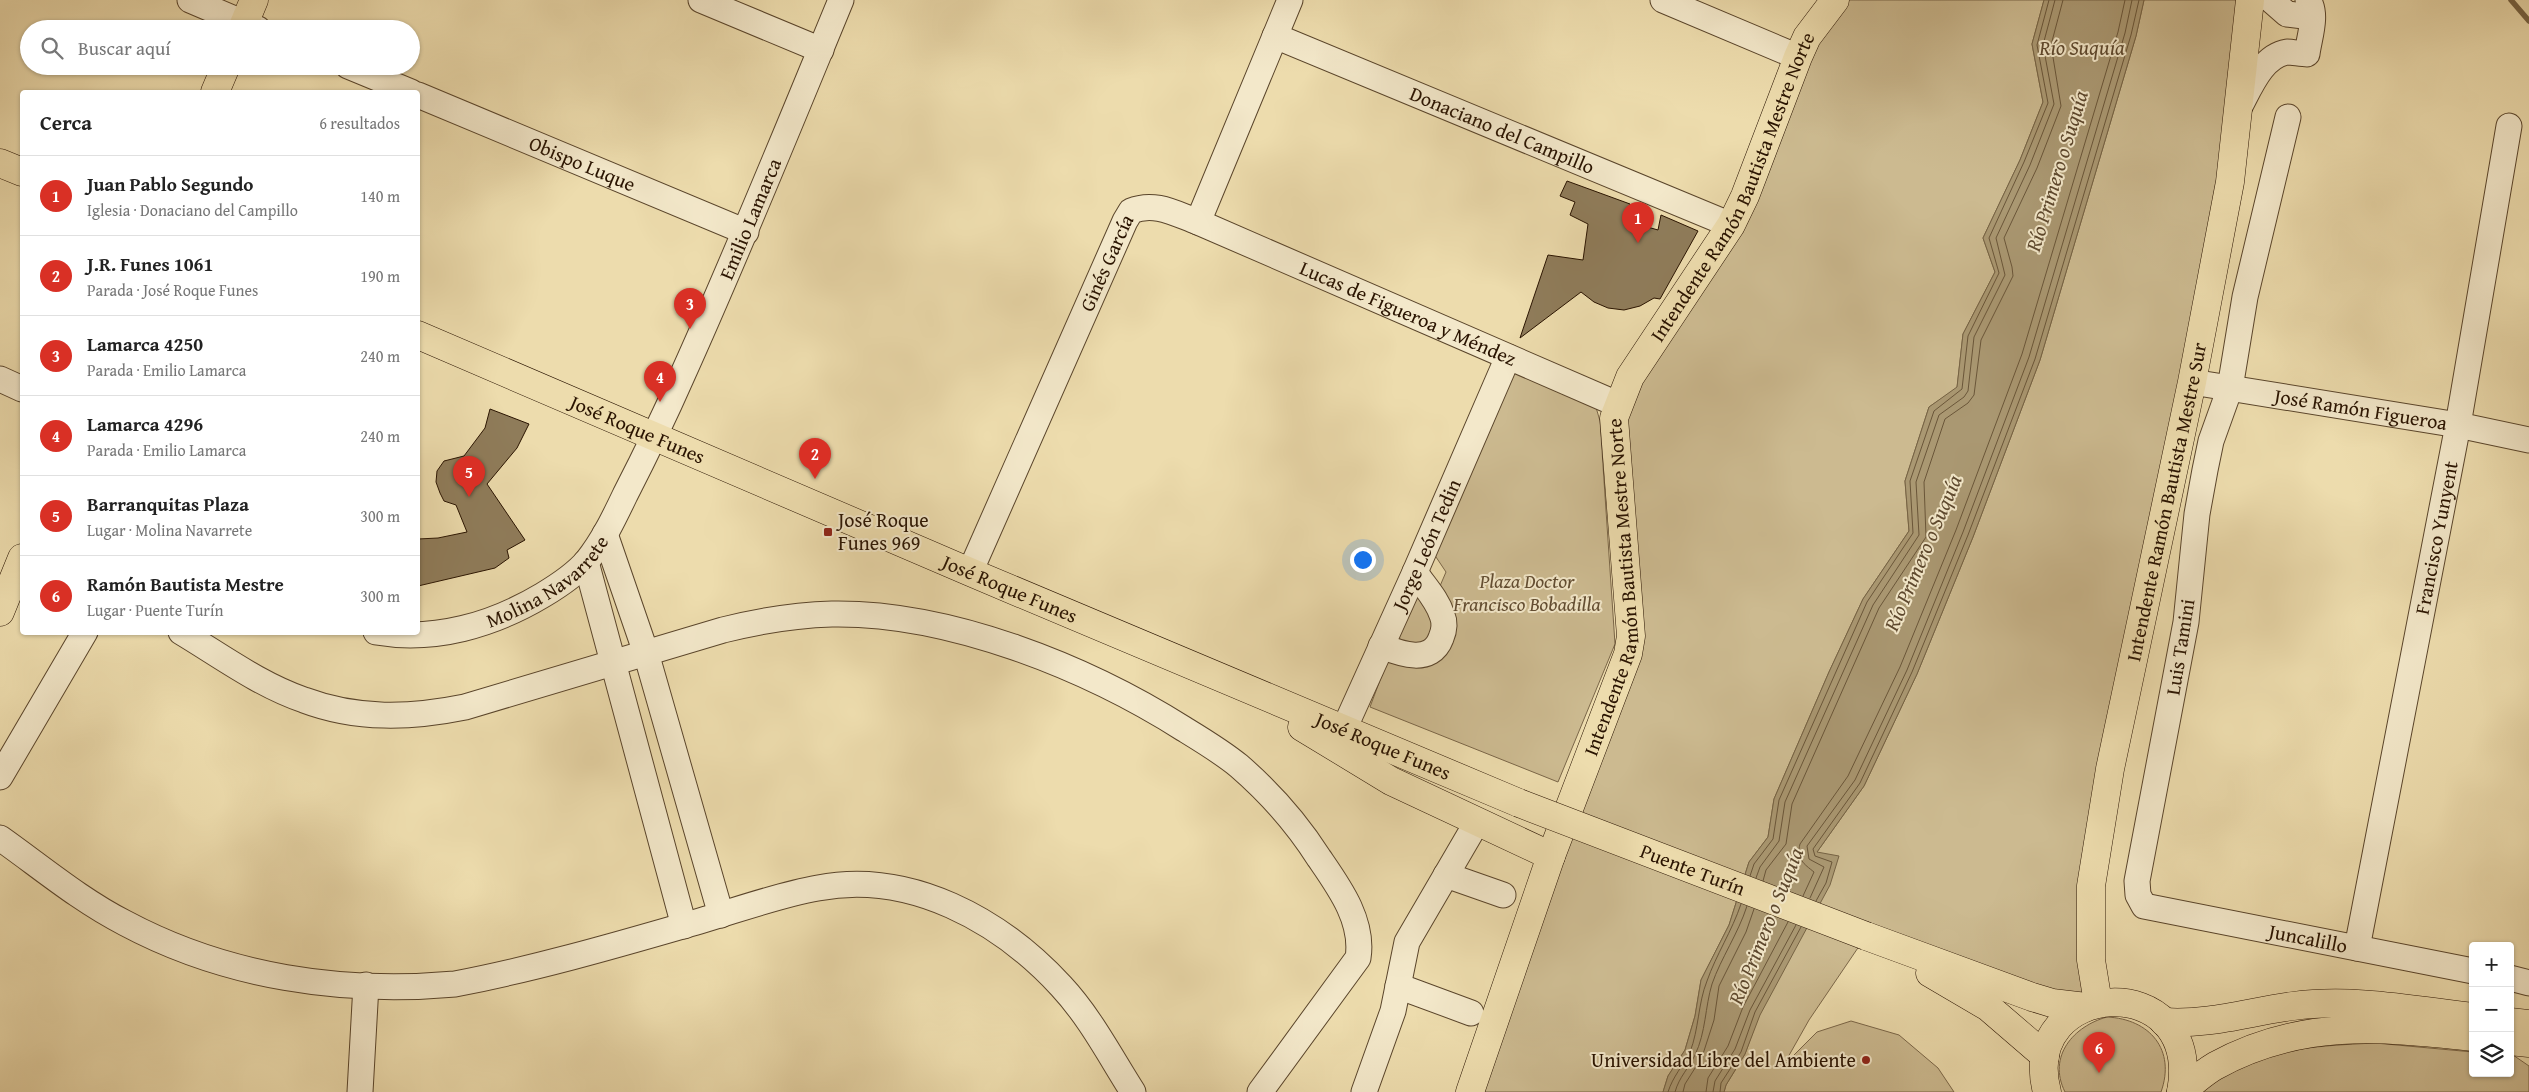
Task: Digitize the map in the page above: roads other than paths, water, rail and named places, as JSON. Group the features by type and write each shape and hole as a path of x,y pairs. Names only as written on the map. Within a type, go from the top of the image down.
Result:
{"main road":[{"name":"Intendente Ramón Bautista Mestre Norte","path":"1470,1092 1551,856 1628,654 1631,636 1614,418 1617,404 1630,377 1731,224 1745,196 1807,37 1835,0"},
{"name":"Intendente Ramón Bautista Mestre Sur","path":"2092,1005 2091,886 2110,769 2192,382 2230,182 2250,0"},
{"path":"216,90 222,75"},
{"path":"0,163 20,171"},
{"name":"José Roque Funes","path":"420,337 970,572 1519,803"},
{"path":"0,612 6,581 20,561"},
{"path":"1222,677 1391,781 1551,856"},
{"name":"Puente Turín","path":"1519,803 1866,936 2032,997 2052,1003 2092,1005 2122,1001 2145,1008 2164,1022"},
{"name":"Puente Turín","path":"1866,936 1988,1007 2045,1056"},
{"path":"2164,1022 2205,1023 2294,1006 2353,1002 2469,1016"},
{"path":"2047,1092 2044,1073 2045,1056 2050,1043 2060,1027 2074,1013 2092,1005"},
{"path":"2164,1022 2174,1034 2183,1063 2181,1092"},
{"path":"2514,1022 2529,1024"},
{"path":"2181,1092 2213,1067 2247,1051 2283,1038 2328,1030 2392,1029 2469,1037"},
{"path":"2514,1041 2529,1043"}],"street":[{"path":"190,0 250,20"},
{"path":"701,0 821,50"},
{"name":"Emilio Lamarca","path":"655,437 746,232 841,0"},
{"path":"1198,222 1290,0"},
{"path":"1663,0 1798,57"},
{"path":"2238,110 2259,72 2273,57 2288,52 2307,54 2310,8 2287,14 2271,0"},
{"name":"Donaciano del Campillo","path":"1275,36 1731,224"},
{"path":"370,75 406,90"},
{"name":"Obispo Luque","path":"420,96 746,232"},
{"name":"Luis Tamini","path":"2144,906 2138,896 2137,881 2186,622 2196,514 2212,441 2230,388 2245,297 2288,117"},
{"name":"Francisco Yunyent","path":"2356,948 2458,425 2509,126"},
{"name":"Ginés García","path":"970,572 1131,211 1149,206 1161,208 1198,222"},
{"name":"Lucas de Figueroa y Méndez","path":"1198,222 1617,404"},
{"name":"Jorge León Tedin","path":"1344,729 1415,572 1508,357"},
{"path":"0,379 20,388"},
{"name":"José Ramón Figueroa","path":"2192,382 2458,425 2529,440"},
{"name":"Molina Navarrete","path":"420,634 446,632 474,626 503,616 532,602 560,584 586,562 605,534 655,437"},
{"path":"605,534 646,653 721,915"},
{"path":"586,562 684,926"},
{"path":"1381,646 1413,656 1432,652 1438,645 1444,626 1442,615 1434,598 1415,572"},
{"path":"186,635 267,683 304,700 366,715 429,714 465,707 723,630 756,622 796,616 834,614 906,620 948,628 1018,649 1076,672 1121,692 1209,745 1239,766 1310,844 1333,879 1358,925 1360,943 1358,958 1260,1092"},
{"path":"0,777 83,635"},
{"path":"1364,1092 1393,1011 1407,942 1477,822"},
{"path":"0,838 95,906 164,942 260,974 308,982 427,987 455,984 684,926 817,888 844,884 895,887 957,908 994,927 1029,955 1060,986 1082,1012 1133,1092"},
{"path":"1446,875 1503,895"},
{"name":"Juncalillo","path":"2144,906 2469,970"},
{"path":"2514,979 2529,983"},
{"path":"360,1092 366,985"},
{"path":"1398,986 1471,1013"}],"water":[{"name":"Río Suquía","path":"2044,0 2144,0 2136,36 2040,360 1973,537 1917,674 1864,786 1817,852 1839,856 1830,885 1760,1015 1745,1054 1726,1085 1724,1092 1663,1092 1668,1076 1685,1050 1695,1016 1701,980 1729,925 1749,862 1768,837 1774,799 1829,672 1863,599 1909,531 1905,481 1929,407 1957,387 1963,334 1995,272 1983,238 2020,160 2043,102 2032,44"}],"waterway":[{"path":"2511,0 2529,21"}],"place":[{"name":"Juan Pablo Segundo","path":"1638,243"},
{"name":"Lamarca 4250","path":"690,329"},
{"name":"Lamarca 4296","path":"660,402"},
{"name":"J.R. Funes 1061","path":"815,479"},
{"name":"Barranquitas Plaza","path":"469,497"},
{"name":"José Roque Funes 969","path":"828,532"},
{"name":"Universidad Libre del Ambiente","path":"1866,1060"},
{"name":"Ramón Bautista Mestre","path":"2099,1073"}],"water label":[{"name":"Río Primero o Suquía","path":"2057,171"},
{"name":"Río Primero o Suquía","path":"1923,553"},
{"name":"Río Primero o Suquía","path":"1766,926"}],"park label":[{"name":"Plaza Doctor Francisco Bobadilla","path":"1527,592"}]}
